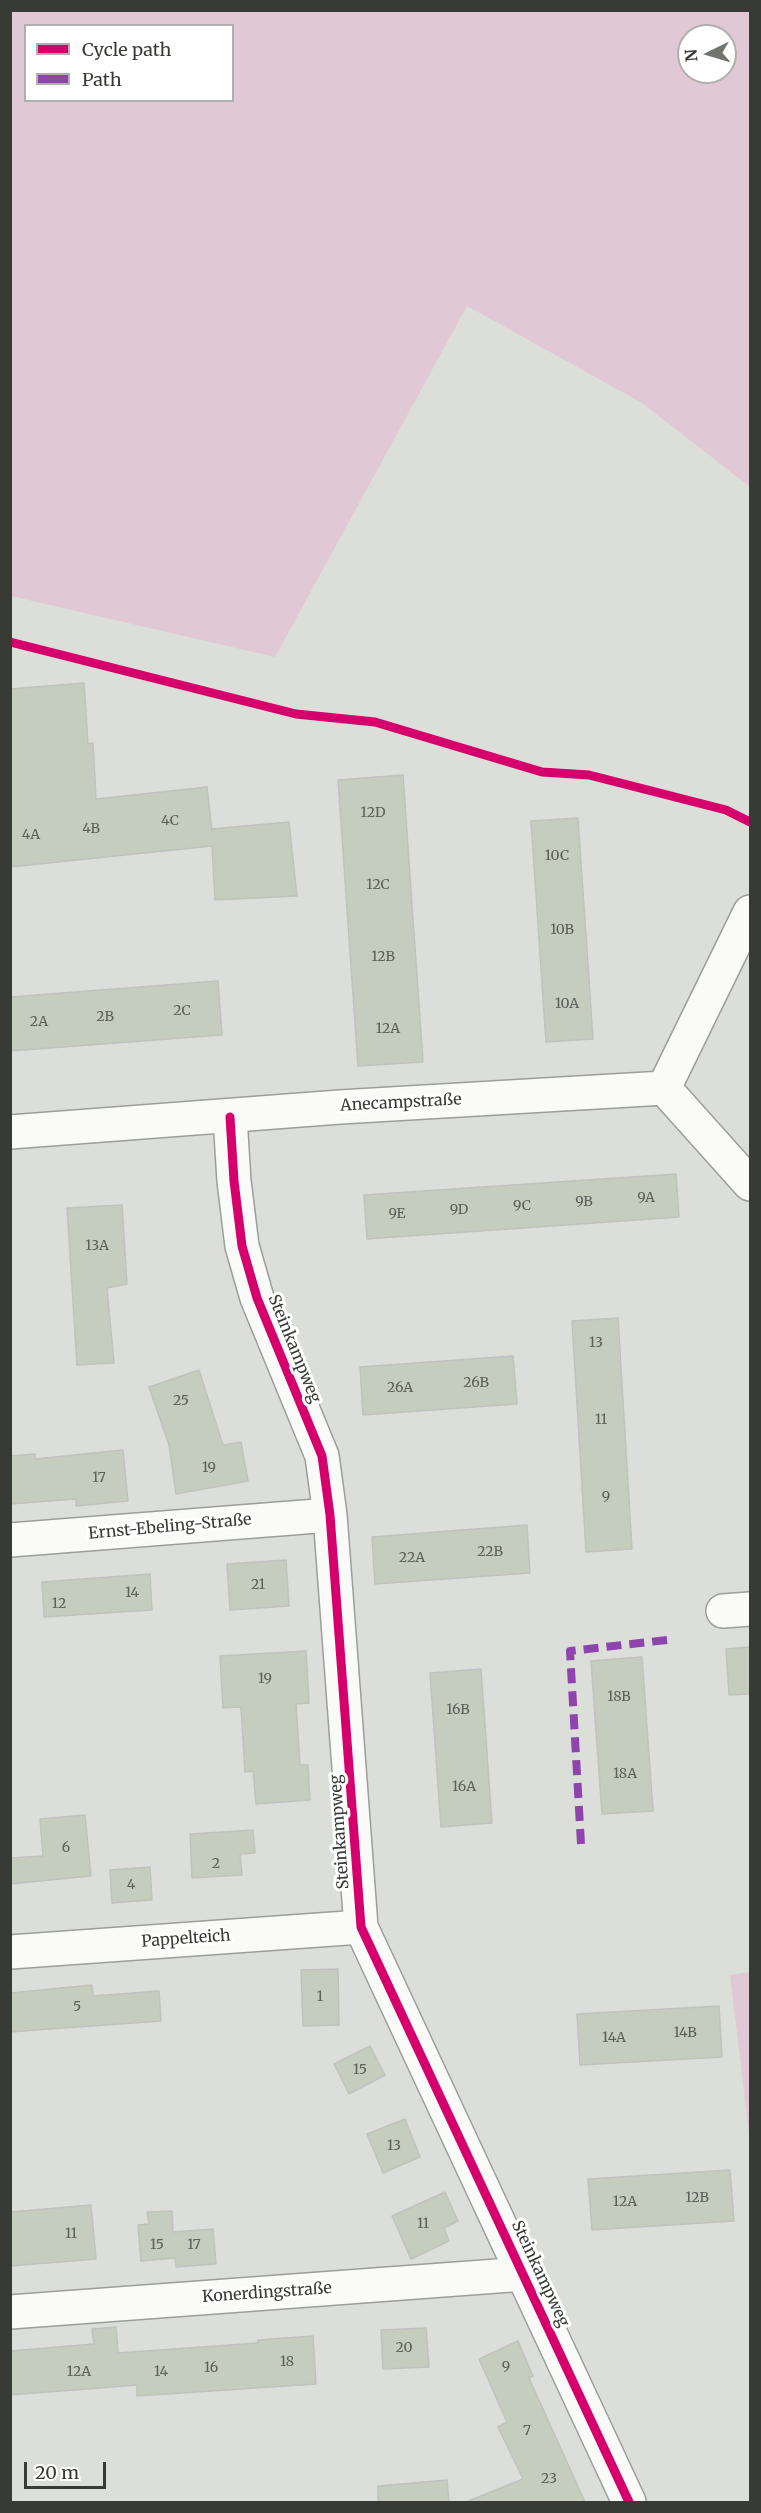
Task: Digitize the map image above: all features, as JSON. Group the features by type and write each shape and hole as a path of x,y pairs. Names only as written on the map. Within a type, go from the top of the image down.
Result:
{"street":[{"path":"750,912 664,1088 750,1184"},
{"name":"Anecampstraße","path":"10,1132 340,1107 664,1088"},
{"name":"Steinkampweg","path":"230,1117 234,1181 242,1246 257,1298 322,1456 330,1515 362,1927 629,2502"},
{"name":"Ernst-Ebeling-Straße","path":"10,1540 330,1515"},
{"name":"Pappelteich","path":"10,1952 362,1927"},
{"name":"Konerdingstraße","path":"10,2312 524,2274"}],"shaded area":[{"path":"11,10 750,11 750,487 642,403 467,306 275,657 11,596"},
{"path":"750,1972 750,2142 730,1975"}],"building":[{"path":"84,683 88,744 93,743 96,799 207,787 212,829 289,822 297,896 215,900 212,846 10,867 10,689"},
{"path":"403,775 423,1062 358,1066 338,780"},
{"path":"578,818 593,1039 546,1042 531,821"},
{"path":"218,981 222,1035 10,1051 10,997"},
{"path":"676,1174 679,1217 367,1239 364,1195"},
{"path":"122,1205 127,1284 107,1288 114,1363 77,1365 67,1208"},
{"path":"618,1318 632,1549 586,1552 572,1321"},
{"path":"513,1356 517,1404 363,1415 360,1367"},
{"path":"199,1370 223,1445 241,1442 248,1481 176,1494 169,1445 149,1387"},
{"path":"123,1450 128,1501 76,1506 76,1499 10,1504 10,1456 35,1454 35,1459"},
{"path":"527,1525 530,1573 375,1584 372,1537"},
{"path":"286,1560 289,1606 230,1610 227,1564"},
{"path":"150,1574 152,1610 44,1617 42,1582"},
{"path":"750,1647 750,1694 729,1695 726,1649"},
{"path":"306,1651 309,1703 296,1704 300,1765 308,1765 310,1800 256,1804 253,1771 245,1772 241,1707 223,1708 220,1656"},
{"path":"642,1657 653,1811 602,1814 591,1661"},
{"path":"481,1669 492,1823 441,1827 430,1673"},
{"path":"85,1815 91,1876 10,1884 10,1858 43,1856 40,1819"},
{"path":"253,1830 255,1853 240,1854 242,1875 192,1878 190,1834"},
{"path":"150,1867 152,1900 112,1903 110,1870"},
{"path":"338,1969 339,2025 303,2026 301,1970"},
{"path":"92,1985 93,1996 159,1991 161,2021 10,2032 10,1993"},
{"path":"719,2006 722,2057 580,2065 577,2014"},
{"path":"370,2046 385,2075 349,2094 334,2064"},
{"path":"405,2119 420,2157 383,2173 367,2134"},
{"path":"730,2170 734,2221 592,2230 588,2179"},
{"path":"445,2192 458,2221 444,2228 449,2241 411,2259 392,2216"},
{"path":"91,2205 96,2259 10,2266 10,2212"},
{"path":"172,2211 173,2232 213,2229 216,2264 176,2267 175,2258 141,2261 138,2225 149,2224 147,2212"},
{"path":"116,2327 118,2353 258,2343 258,2340 313,2336 316,2384 137,2396 137,2385 10,2395 10,2351 94,2344 92,2329"},
{"path":"426,2328 429,2367 383,2369 381,2330"},
{"path":"518,2341 533,2376 529,2378 585,2502 466,2502 523,2479 498,2427 507,2422 479,2359"},
{"path":"447,2480 449,2502 378,2502 378,2486"}],"marked path":[{"path":"581,1844 570,1651 675,1639"}],"cycle path":[{"path":"10,642 296,714 375,722 542,772 589,775 726,810 750,822"},
{"path":"230,1117 234,1181 242,1246 257,1298 322,1456 330,1515 361,1927 629,2502"}]}
